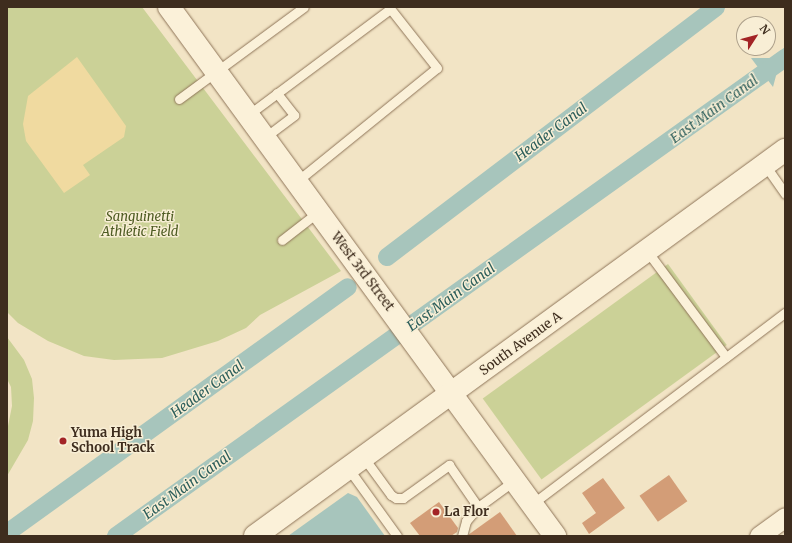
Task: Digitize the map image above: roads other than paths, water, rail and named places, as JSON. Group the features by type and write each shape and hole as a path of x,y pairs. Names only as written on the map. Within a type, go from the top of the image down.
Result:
{"street":[{"name":"West 3rd Street","path":"169,7 554,535"},
{"name":"South Avenue A","path":"255,536 647,252 785,150"},
{"path":"759,536 785,517"}],"lane":[{"path":"179,99 304,7"},
{"path":"248,115 390,8 437,68 296,182"},
{"path":"264,138 294,115 277,93"},
{"path":"765,165 785,194"},
{"path":"282,240 318,212"},
{"path":"647,252 726,357"},
{"path":"532,504 785,313"},
{"path":"356,463 396,498 403,498 449,465 478,507"},
{"path":"356,463 397,536"},
{"path":"462,536 466,522 478,507 514,480"}],"water":[{"path":"785,47 785,62 777,72 773,87 751,58 771,58 776,56 776,54"},
{"path":"348,493 357,497 385,536 288,536"}],"waterway":[{"name":"Header Canal","path":"387,257 716,7"},
{"name":"East Main Canal","path":"116,536 785,58"},
{"name":"Header Canal","path":"7,533 348,287"}],"place":[{"name":"Yuma High School Track","path":"63,441"},
{"name":"La Flor","path":"436,512"}],"park label":[{"name":"Sanguinetti Athletic Field","path":"140,226"}]}
